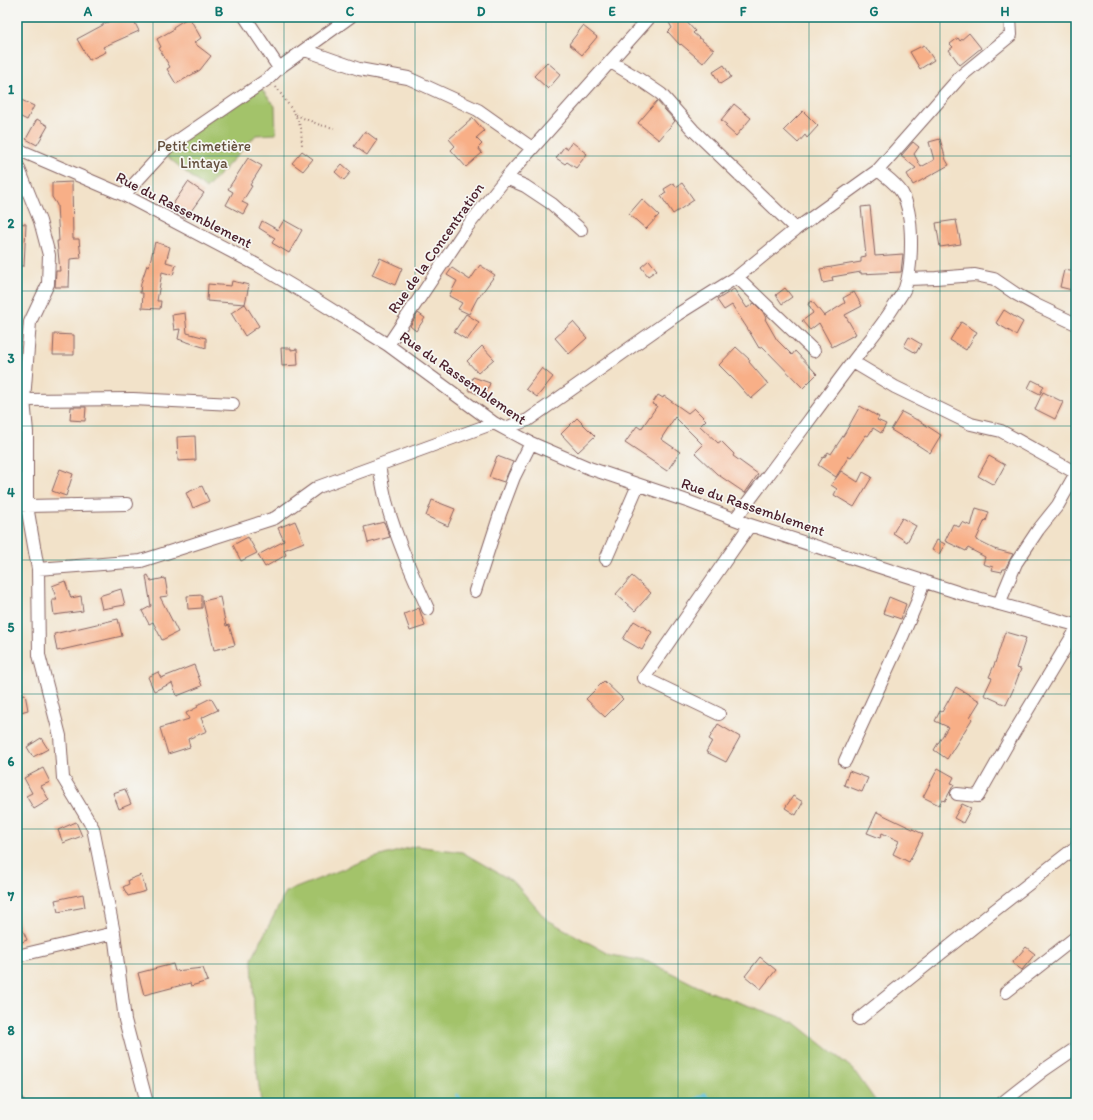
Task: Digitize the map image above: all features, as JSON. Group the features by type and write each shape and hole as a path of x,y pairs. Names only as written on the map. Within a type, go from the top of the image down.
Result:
{"street":[{"path":"245,17 279,68"},
{"path":"124,195 167,148 269,78 279,68 350,17"},
{"name":"Rue de la Concentration","path":"388,345 467,227 506,178 650,17"},
{"path":"38,569 141,561 275,518 318,487 379,465 500,426 528,420 678,314 737,277 796,229 878,170 961,76 1011,34 1010,17"},
{"path":"305,50 360,70 408,78 478,110 532,148"},
{"path":"611,62 661,94 693,130 796,229"},
{"name":"Rue du Rassemblement","path":"17,150 124,195 259,266 388,345 500,426 531,443 589,468 687,501 750,525 963,594 1076,625"},
{"path":"17,164 40,221 50,255 48,284 30,322 24,400 27,432 22,505 38,569 39,655 60,736 63,778 93,828 114,933 125,1020 147,1103"},
{"path":"736,519 890,312 904,289 908,279 911,255 911,228 907,204 902,192 893,182 878,170"},
{"path":"506,178 525,186 547,200 582,230"},
{"path":"908,279 975,275 994,279 1023,298 1076,324"},
{"path":"737,277 814,351"},
{"path":"852,362 895,387 971,424 1001,431 1076,473 1058,504 1038,530 1016,563 999,604"},
{"path":"24,400 133,399 233,404"},
{"path":"475,591 500,514 531,443"},
{"path":"379,465 386,501 397,535 428,610"},
{"path":"606,559 638,485"},
{"path":"22,505 127,504"},
{"path":"719,714 644,678 750,525"},
{"path":"845,761 903,635 924,581"},
{"path":"957,794 978,796 1012,736 1076,630"},
{"path":"860,1019 1076,847"},
{"path":"17,956 114,933"},
{"path":"1006,992 1076,936"},
{"path":"1002,1103 1044,1070 1076,1048"}],"path":[{"path":"269,78 295,115 301,128 302,144"},
{"path":"295,115 320,125 334,128"}],"green space":[{"name":"Petit cimetière Lintaya","path":"258,85 275,106 276,134 256,135 206,189 163,153"},
{"path":"416,846 462,852 514,882 546,919 611,955 650,962 705,990 794,1022 853,1069 877,1103 261,1103 256,1062 252,958 286,892 363,861"}],"building":[{"path":"119,17 132,17 139,31 103,47 106,52 89,60 77,39 103,24"},
{"path":"189,17 201,38 194,43 211,56 200,70 176,84 167,69 170,67 159,48 161,47 157,39 174,29 173,27"},
{"path":"666,17 682,17 695,31 693,33 714,50 703,63 681,44 680,45 668,32 672,28"},
{"path":"583,26 597,37 582,55 569,44"},
{"path":"969,33 981,48 960,65 949,50 953,47 950,44 958,38 960,41"},
{"path":"924,45 934,60 920,69 910,52"},
{"path":"547,62 561,74 548,89 534,76"},
{"path":"724,65 731,77 720,84 713,72"},
{"path":"17,98 34,106 27,120 17,115"},
{"path":"657,101 675,121 659,140 638,123"},
{"path":"734,104 751,118 736,136 721,120"},
{"path":"803,111 818,126 807,138 805,135 798,143 784,130"},
{"path":"473,118 484,131 476,138 482,144 478,148 482,153 466,167 451,150 455,146 449,139"},
{"path":"37,119 48,126 37,145 26,139"},
{"path":"365,131 377,140 367,155 354,146"},
{"path":"940,139 949,165 913,185 907,174 916,168 901,156 913,142 919,147 914,154 921,167 934,160 929,142"},
{"path":"572,142 587,154 576,168 567,162 565,164 556,158 564,147 567,149"},
{"path":"302,151 313,159 303,171 292,163"},
{"path":"248,158 262,166 250,185 252,186 242,202 248,205 243,214 226,205 233,192 228,189"},
{"path":"342,164 351,172 344,180 335,172"},
{"path":"72,182 73,239 79,239 81,258 70,259 69,287 55,287 56,271 60,271 57,241 59,241 57,205 52,197 52,183"},
{"path":"188,182 204,193 186,218 169,210"},
{"path":"674,183 676,187 682,183 694,200 673,214 661,196 666,193 664,189"},
{"path":"642,199 659,215 646,229 629,214"},
{"path":"870,206 875,256 903,254 901,272 861,274 861,272 832,277 833,281 823,283 820,269 861,262 861,257 866,256 861,207"},
{"path":"284,220 302,230 289,253 272,243 275,238 259,228 262,221 278,230"},
{"path":"956,220 961,244 940,247 936,223"},
{"path":"17,223 26,224 24,266 17,266"},
{"path":"155,242 170,247 166,262 176,265 173,275 162,272 157,301 161,301 160,309 142,308 143,293 140,293 141,283 147,265 149,266"},
{"path":"380,258 402,268 395,285 372,275"},
{"path":"649,260 657,270 648,276 641,267"},
{"path":"480,265 495,275 478,297 469,314 458,309 462,303 449,296 457,281 447,275 452,268 470,280"},
{"path":"1064,270 1076,272 1076,291 1060,287"},
{"path":"232,281 249,285 245,304 207,301 208,284 231,286"},
{"path":"785,288 792,297 782,304 776,295"},
{"path":"734,289 747,308 754,303 763,312 766,318 765,319 777,340 792,355 795,351 817,374 803,388 762,346 759,348 732,305 724,310 717,300"},
{"path":"854,292 862,306 845,315 856,334 832,347 819,323 810,330 802,321 813,313 808,304 812,301 824,316 845,303 843,298"},
{"path":"245,304 259,326 245,336 231,313"},
{"path":"1004,310 1023,322 1016,335 996,323"},
{"path":"185,313 187,333 206,338 206,348 178,339 180,329 174,330 172,315"},
{"path":"418,313 425,318 416,331 410,326"},
{"path":"466,314 479,322 467,340 454,332"},
{"path":"573,322 587,338 569,354 555,338"},
{"path":"961,322 977,332 966,350 950,340"},
{"path":"54,334 74,335 74,355 53,355"},
{"path":"909,337 921,344 916,353 904,346"},
{"path":"482,346 494,359 478,373 467,361"},
{"path":"736,347 750,360 749,362 768,384 751,399 719,365"},
{"path":"281,348 291,348 291,350 297,349 298,365 282,366"},
{"path":"542,368 553,377 537,397 526,389"},
{"path":"473,377 490,383 485,397 468,390"},
{"path":"1032,380 1044,386 1040,394 1028,388"},
{"path":"1043,392 1063,402 1055,419 1035,409"},
{"path":"658,395 663,398 664,396 688,413 694,408 706,420 700,426 718,443 721,441 734,454 733,456 758,474 745,493 717,474 695,453 703,445 675,417 661,439 680,452 667,471 625,443 637,426 641,429 657,406 652,404"},
{"path":"860,406 879,417 877,420 886,424 881,433 873,428 868,436 866,435 851,457 849,456 836,477 818,465 828,452 831,454"},
{"path":"71,407 86,407 85,421 70,420"},
{"path":"902,412 918,420 941,435 930,453 907,438 906,439 891,430"},
{"path":"577,418 595,436 578,452 561,434"},
{"path":"195,436 196,460 178,461 177,437"},
{"path":"497,456 513,462 504,482 489,477"},
{"path":"989,456 1005,465 994,485 978,476"},
{"path":"60,469 73,474 66,496 52,491"},
{"path":"841,471 858,482 863,472 872,477 854,507 834,495 837,489 831,485"},
{"path":"202,486 209,501 193,508 186,493"},
{"path":"432,500 455,509 448,526 426,516"},
{"path":"976,508 989,512 976,540 994,549 1013,554 1002,572 992,570 993,567 983,564 985,557 968,548 966,551 945,541 953,524 959,527 962,522 971,526"},
{"path":"902,518 916,526 907,542 893,533"},
{"path":"295,521 304,542 284,550 286,555 265,567 258,555 284,541 278,528"},
{"path":"384,522 390,537 368,543 364,527"},
{"path":"248,537 257,553 241,561 233,545"},
{"path":"937,540 945,544 939,554 932,550"},
{"path":"148,575 151,581 165,578 168,596 160,597 178,632 162,640 153,622 149,624 142,611 151,606 146,576"},
{"path":"632,576 651,593 635,611 616,594"},
{"path":"65,581 71,598 81,596 83,611 54,615 52,600 57,600 52,586"},
{"path":"121,589 125,605 102,609 99,596"},
{"path":"202,595 202,608 188,609 187,596"},
{"path":"220,597 226,626 229,625 235,645 214,650 203,601"},
{"path":"889,597 906,604 901,619 883,613"},
{"path":"419,608 425,626 410,631 404,614"},
{"path":"118,619 122,636 57,651 54,634"},
{"path":"634,621 652,632 642,650 623,639"},
{"path":"1005,632 1026,638 1016,668 1021,669 1006,705 984,695 992,678 989,677"},
{"path":"194,665 202,686 177,696 172,683 154,691 148,677 158,672 161,678"},
{"path":"604,681 623,699 605,717 586,699"},
{"path":"956,687 980,701 970,717 972,719 947,759 934,750 948,727 935,721 940,711 942,712"},
{"path":"25,694 28,710 17,713 17,696"},
{"path":"211,698 218,710 201,718 207,731 188,739 190,747 168,754 160,728 189,719 186,713 198,707 197,705"},
{"path":"718,724 740,737 726,762 706,752 712,741 709,739"},
{"path":"41,738 48,749 33,757 27,747"},
{"path":"43,768 50,782 41,786 49,800 34,809 26,796 32,793 24,778"},
{"path":"938,768 954,777 951,783 954,784 945,801 942,800 939,805 923,797"},
{"path":"849,771 868,778 862,792 844,785"},
{"path":"125,789 131,804 119,809 113,793"},
{"path":"793,796 803,802 796,815 785,808"},
{"path":"962,804 971,808 963,823 954,818"},
{"path":"877,812 923,834 909,862 893,854 899,841 882,833 880,838 867,833"},
{"path":"76,822 82,836 63,843 58,830"},
{"path":"141,875 146,891 128,896 123,887 129,884 128,880"},
{"path":"83,894 85,907 58,912 55,900"},
{"path":"17,916 27,940 17,944"},
{"path":"1026,947 1035,954 1022,970 1012,963"},
{"path":"760,957 776,970 761,989 745,976"},
{"path":"173,964 175,971 203,968 208,981 191,986 190,983 144,995 138,973"}],"waterway":[{"path":"691,1103 705,1094 710,1103"},
{"path":"457,1095 463,1103"}]}
